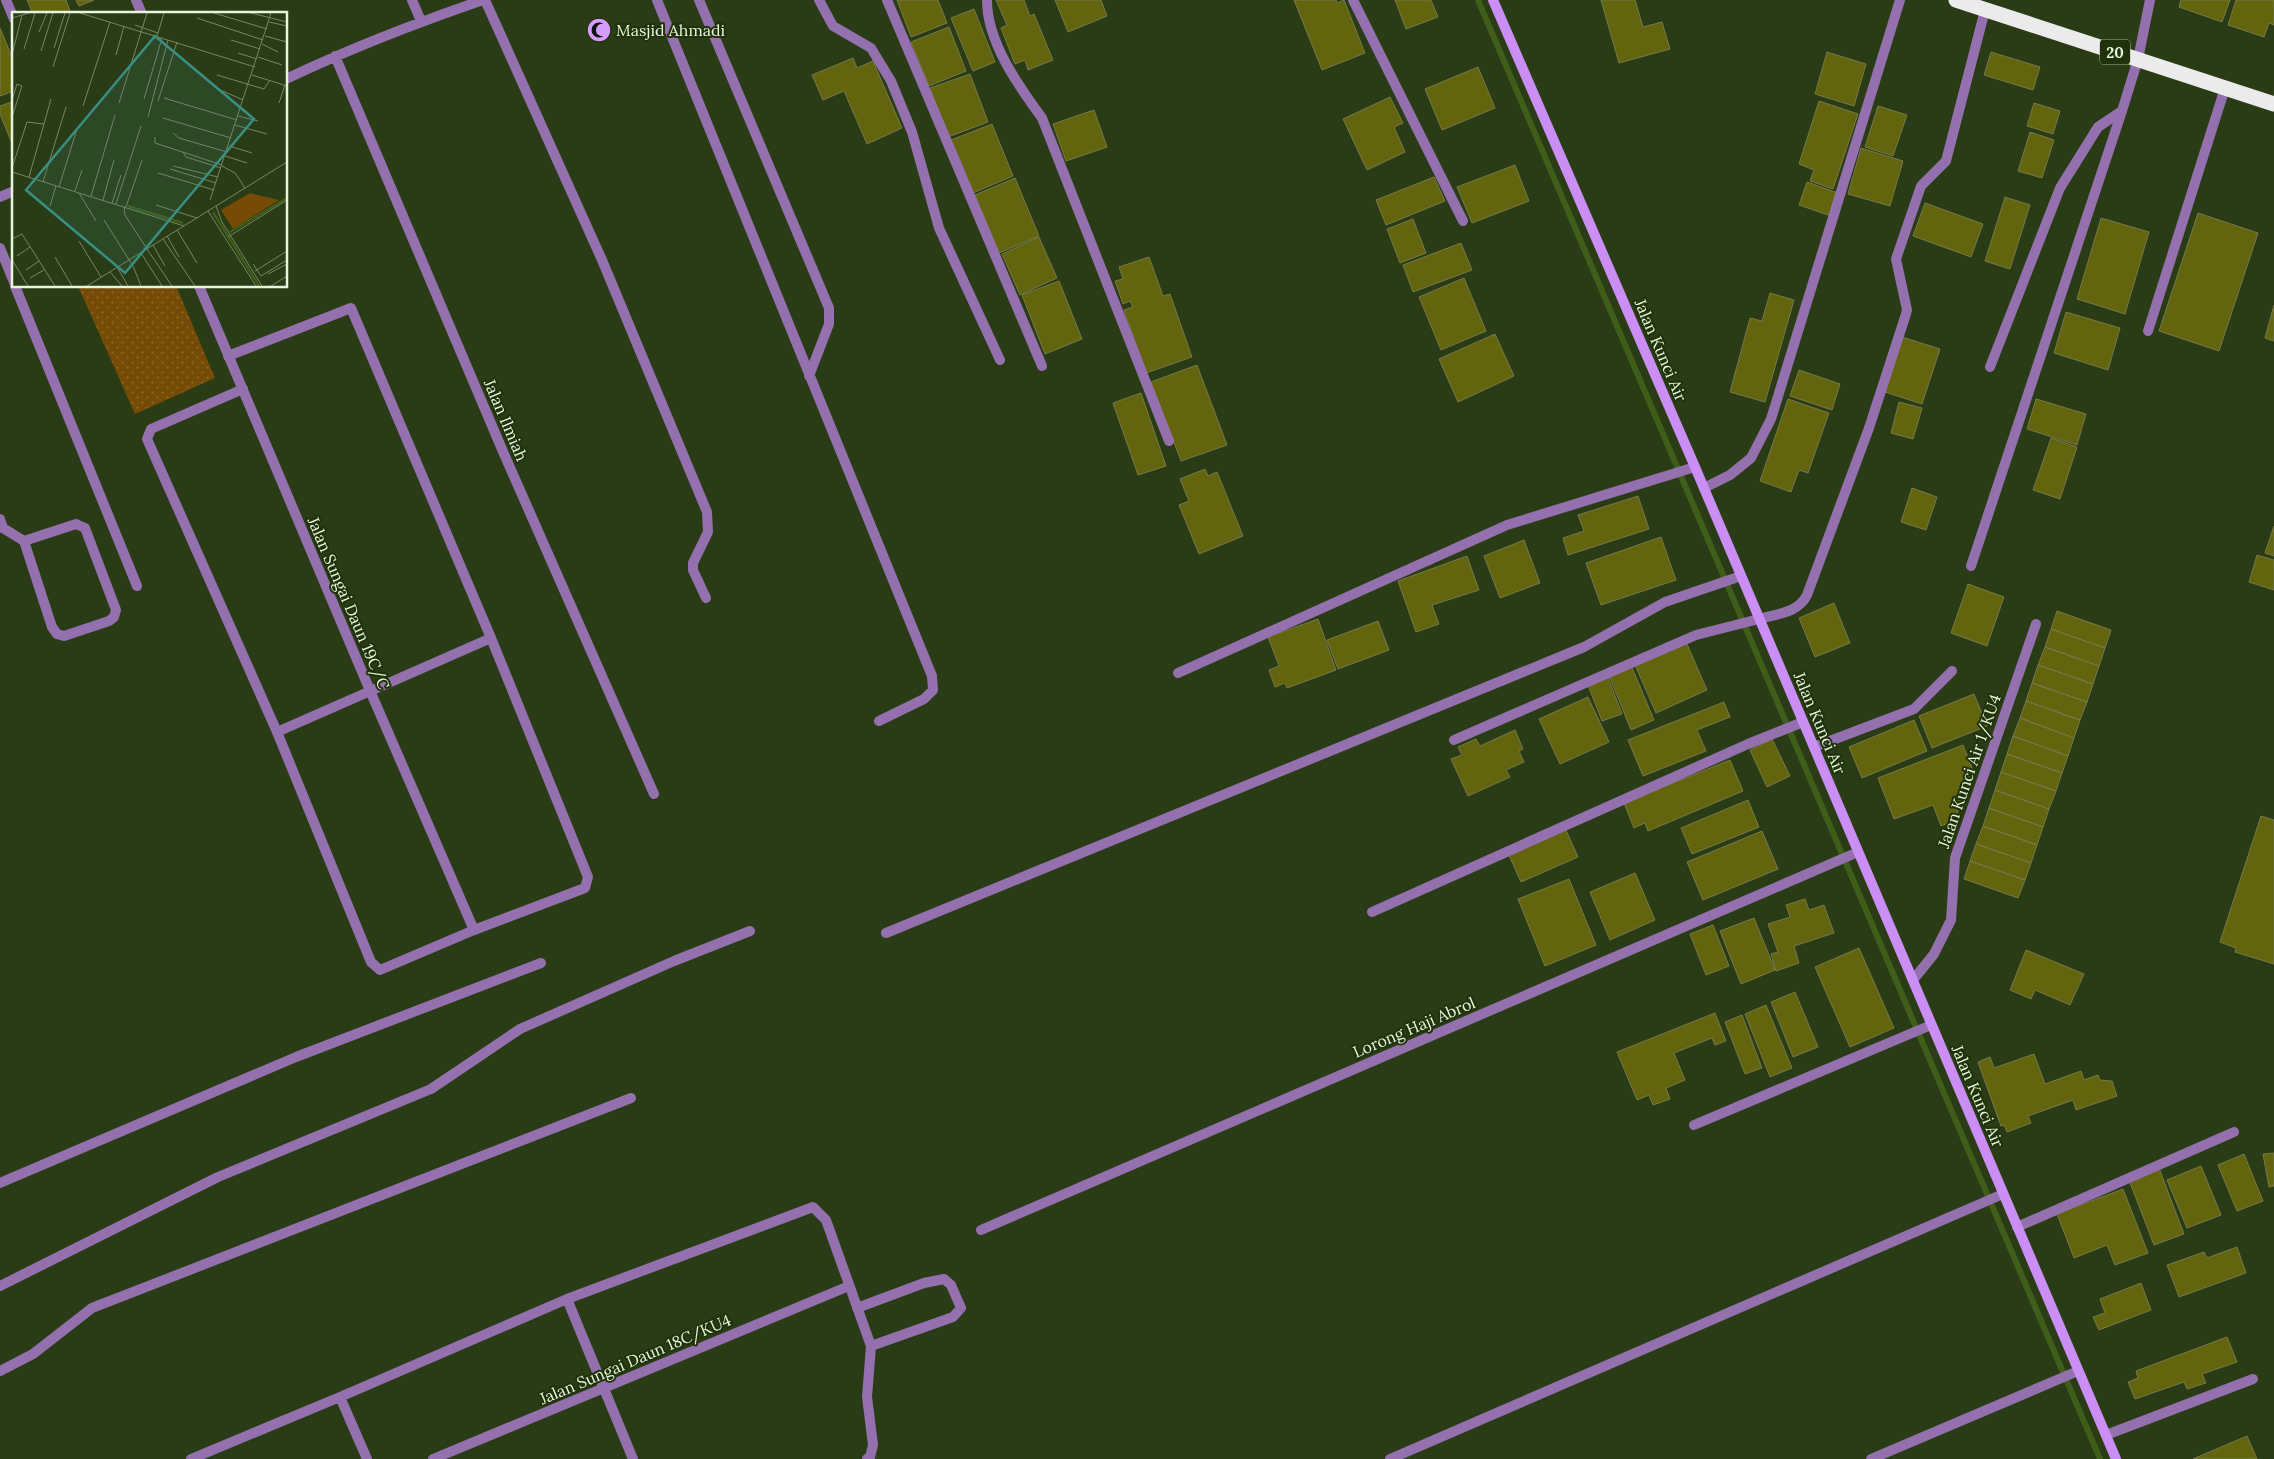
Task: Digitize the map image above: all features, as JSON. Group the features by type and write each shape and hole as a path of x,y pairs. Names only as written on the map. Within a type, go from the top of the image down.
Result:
{"highway":[{"name":"20","path":"1956,0 1986,5 2138,59 2274,104"}],"street":[{"path":"6,0 12,14"},
{"path":"136,0 141,12"},
{"path":"412,0 421,21"},
{"path":"288,78 335,56 421,21 484,0 602,260 707,512 708,532 693,563 693,570 706,598"},
{"path":"657,0 932,676 933,690 924,699 879,721"},
{"path":"699,0 829,308 829,324 809,376"},
{"path":"819,0 832,26 871,48 891,81 912,132 939,228 1000,360"},
{"path":"887,0 1042,366"},
{"path":"987,0 987,16 1011,76 1042,118 1169,441"},
{"path":"1354,0 1463,221"},
{"name":"Jalan Kunci Air","path":"1493,0 1691,468 1704,488 1738,578 1800,724 1814,747 1855,853 1913,980 1928,1026 2000,1195 2017,1227 2076,1373 2116,1459"},
{"path":"1704,488 1730,475 1751,458 1771,419 1900,0"},
{"path":"1454,740 1696,635 1795,609 1804,602 1869,428 1905,317 1907,310 1896,259 1921,186 1946,161 1986,5"},
{"path":"1971,566 2122,111 2138,59 2149,9"},
{"name":"Jalan Ilmiah","path":"335,56 508,463 654,794"},
{"path":"2148,331 2225,88"},
{"path":"1990,367 2060,188 2098,127 2122,111"},
{"path":"0,197 12,192"},
{"path":"0,248 12,277"},
{"path":"17,288 137,586"},
{"name":"Jalan Sungai Daun 19C/C","path":"200,288 371,693 474,930"},
{"path":"228,356 351,308 491,638 588,877 588,883 585,888 474,930 380,970 374,967 277,732 147,439 152,429 243,389"},
{"path":"1178,673 1507,525 1691,468"},
{"path":"1,524 24,541 52,627 58,634 64,636 109,621 114,617 116,610 85,528 81,524 24,541"},
{"path":"886,933 1584,647 1664,602 1738,578"},
{"name":"Jalan Kunci Air 1/KU4","path":"1913,980 1934,954 1951,920 1955,858 2036,624"},
{"path":"277,732 371,693 491,638"},
{"path":"1814,747 1914,709 1952,671"},
{"path":"1372,912 1730,752 1800,724"},
{"name":"Lorong Haji Abrol","path":"981,1230 1855,853"},
{"path":"0,1286 218,1178 432,1090 520,1029 674,960 750,931"},
{"path":"0,1183 296,1057 541,963"},
{"path":"1694,1125 1928,1026"},
{"path":"0,1371 33,1354 92,1308 632,1098"},
{"path":"2017,1227 2234,1132"},
{"path":"1390,1459 2000,1195"},
{"path":"191,1459 567,1299 813,1207 826,1220 871,1346 866,1396 873,1445 870,1457 867,1459"},
{"path":"857,1308 924,1283 944,1279 951,1285 961,1308 953,1317 871,1346"},
{"name":"Jalan Sungai Daun 18C/KU4","path":"433,1459 849,1286"},
{"path":"567,1299 633,1459"},
{"path":"1871,1459 2076,1373"},
{"path":"2106,1435 2253,1379"},
{"path":"340,1397 367,1459"}],"shaded area":[{"path":"79,288 177,288 215,378 135,414"}],"building":[{"path":"27,0 66,0 70,12 32,12"},
{"path":"76,0 94,0 79,6"},
{"path":"897,0 938,0 947,23 911,37"},
{"path":"996,0 1024,0 1030,16 1034,14 1053,60 1028,70 1025,60 1015,64 1001,28 1007,25"},
{"path":"1055,0 1101,0 1107,16 1068,32"},
{"path":"1294,0 1336,0 1337,3 1344,0 1365,53 1322,70"},
{"path":"1395,0 1431,0 1438,17 1406,29"},
{"path":"1601,0 1635,0 1643,27 1662,22 1670,49 1619,63"},
{"path":"2181,0 2230,0 2222,22 2179,7"},
{"path":"2236,0 2274,0 2274,25 2269,23 2264,37 2228,25"},
{"path":"974,9 995,62 973,71 951,18"},
{"path":"949,27 966,71 929,86 911,42"},
{"path":"0,28 12,57 12,92 0,96"},
{"path":"1827,52 1866,64 1854,106 1815,94"},
{"path":"1991,52 2040,67 2033,90 1984,75"},
{"path":"853,58 857,68 873,61 902,128 867,144 844,91 823,100 812,75"},
{"path":"1478,67 1495,108 1442,130 1425,89"},
{"path":"970,74 988,122 948,137 930,88"},
{"path":"1390,97 1403,123 1394,127 1405,152 1367,170 1343,119"},
{"path":"1819,101 1858,114 1833,189 1810,181 1814,170 1799,164"},
{"path":"12,102 11,141 0,114 0,106"},
{"path":"2034,103 2060,111 2053,134 2027,126"},
{"path":"1878,106 1907,115 1893,156 1865,147"},
{"path":"1094,110 1107,147 1066,161 1053,124"},
{"path":"992,124 1013,176 973,193 951,140"},
{"path":"2030,132 2054,140 2042,178 2018,171"},
{"path":"1861,148 1903,161 1890,206 1848,194"},
{"path":"1515,165 1529,201 1472,223 1457,187"},
{"path":"1434,177 1445,201 1386,225 1376,200"},
{"path":"1015,178 1039,236 999,253 975,195"},
{"path":"1807,182 1838,193 1831,216 1799,205"},
{"path":"2005,197 2030,205 2010,269 1985,261"},
{"path":"1925,203 1983,224 1971,257 1913,236"},
{"path":"2198,213 2258,233 2219,351 2159,331"},
{"path":"2101,218 2149,232 2125,314 2077,299"},
{"path":"1413,219 1426,253 1400,263 1387,229"},
{"path":"1039,237 1057,278 1020,295 1002,254"},
{"path":"1461,243 1472,270 1413,292 1403,265"},
{"path":"1149,257 1163,296 1170,294 1192,357 1146,373 1124,310 1133,307 1130,301 1123,304 1115,281 1123,279 1119,267"},
{"path":"1464,278 1486,331 1441,350 1419,297"},
{"path":"1059,281 1082,339 1045,354 1022,295"},
{"path":"1770,293 1794,300 1765,402 1730,392 1750,318 1762,321"},
{"path":"2274,305 2274,341 2265,338"},
{"path":"2066,312 2120,328 2108,370 2054,353"},
{"path":"1495,334 1514,376 1458,402 1439,359"},
{"path":"1902,337 1940,349 1922,404 1885,392"},
{"path":"1197,365 1227,445 1181,461 1151,382"},
{"path":"1799,370 1840,384 1832,410 1790,396"},
{"path":"1141,393 1166,466 1138,475 1113,403"},
{"path":"1788,399 1829,413 1808,473 1799,470 1791,492 1760,481"},
{"path":"2036,399 2086,414 2077,445 2027,429"},
{"path":"1899,402 1922,408 1913,439 1891,433"},
{"path":"2051,438 2077,447 2060,499 2033,490"},
{"path":"1205,469 1208,476 1217,472 1243,536 1199,554 1179,505 1189,501 1180,479"},
{"path":"1912,488 1937,497 1926,530 1901,522"},
{"path":"1638,496 1649,529 1568,555 1563,538 1584,531 1578,515"},
{"path":"2274,526 2274,556 2265,553"},
{"path":"1661,537 1676,580 1601,605 1586,563"},
{"path":"1524,540 1540,583 1500,598 1484,556"},
{"path":"2257,555 2274,560 2274,590 2249,582"},
{"path":"1467,556 1479,590 1432,605 1439,624 1416,632 1398,581"},
{"path":"1968,584 2004,597 1987,646 1951,633"},
{"path":"1834,603 1850,643 1815,657 1799,618"},
{"path":"2057,611 2111,630 2105,648 2051,629"},
{"path":"1318,619 1336,670 1287,688 1285,683 1275,687 1269,670 1279,666 1268,637"},
{"path":"1378,621 1389,650 1338,669 1327,640"},
{"path":"2051,629 2105,648 2099,666 2045,647"},
{"path":"1686,642 1707,690 1656,713 1635,665"},
{"path":"2045,647 2099,666 2093,684 2038,665"},
{"path":"1631,665 1654,720 1631,730 1609,675"},
{"path":"2038,665 2093,684 2087,702 2032,683"},
{"path":"1608,677 1622,714 1602,721 1588,685"},
{"path":"2032,683 2087,702 2080,720 2026,701"},
{"path":"1974,694 1987,726 1932,748 1919,716"},
{"path":"1588,697 1609,742 1560,764 1539,719"},
{"path":"2026,701 2080,720 2074,738 2020,718"},
{"path":"1724,702 1730,717 1697,730 1706,751 1643,776 1628,740"},
{"path":"2020,718 2074,738 2068,756 2013,736"},
{"path":"1914,720 1927,751 1862,778 1849,747"},
{"path":"1515,730 1523,749 1519,751 1524,762 1506,770 1510,777 1468,796 1451,759 1462,755 1458,747 1476,739 1480,746"},
{"path":"2013,736 2068,756 2062,773 2007,754"},
{"path":"1772,739 1790,776 1767,787 1750,750"},
{"path":"1963,745 1972,768 1955,820 1941,826 1933,805 1894,819 1878,778"},
{"path":"2007,754 2062,773 2056,791 2001,772"},
{"path":"1730,760 1743,791 1648,831 1645,823 1634,828 1624,803"},
{"path":"2001,772 2056,791 2049,809 1995,790"},
{"path":"1995,790 2049,809 2043,827 1989,808"},
{"path":"1748,800 1759,827 1692,854 1681,828"},
{"path":"1989,808 2043,827 2037,845 1983,826"},
{"path":"2261,816 2274,820 2274,964 2235,952 2236,948 2220,942"},
{"path":"1983,826 2037,845 2031,863 1976,844"},
{"path":"1565,828 1578,857 1521,882 1508,853"},
{"path":"1762,831 1778,869 1703,900 1687,862"},
{"path":"1976,844 2031,863 2025,880 1970,861"},
{"path":"1970,861 2025,880 2018,898 1964,879"},
{"path":"1635,873 1655,920 1610,940 1590,892"},
{"path":"1569,879 1596,945 1545,966 1518,899"},
{"path":"1805,899 1809,910 1824,905 1834,933 1794,946 1799,963 1776,971 1771,954 1778,952 1768,924 1790,917 1786,905"},
{"path":"1754,918 1775,970 1741,984 1720,931"},
{"path":"1713,925 1729,966 1706,975 1690,934"},
{"path":"1859,948 1894,1028 1850,1047 1815,967"},
{"path":"2026,950 2084,974 2070,1005 2035,990 2031,999 2010,990"},
{"path":"1795,992 1818,1047 1793,1057 1771,1002"},
{"path":"1766,1005 1792,1068 1770,1077 1745,1014"},
{"path":"1715,1013 1726,1041 1715,1045 1712,1038 1674,1053 1685,1080 1666,1088 1670,1099 1653,1105 1649,1095 1637,1100 1617,1052"},
{"path":"1742,1015 1762,1068 1745,1074 1725,1022"},
{"path":"2034,1054 2045,1084 2081,1071 2084,1080 2098,1075 2100,1080 2112,1081 2117,1096 2076,1110 2073,1100 2028,1116 2031,1123 2007,1132 2004,1125 2001,1126 1978,1062 1990,1057 1994,1068"},
{"path":"2274,1153 2274,1186 2269,1187 2263,1154"},
{"path":"2244,1154 2263,1201 2237,1211 2218,1165"},
{"path":"2201,1166 2221,1215 2187,1228 2167,1180"},
{"path":"2159,1168 2184,1234 2154,1245 2129,1180"},
{"path":"2123,1189 2148,1253 2115,1265 2107,1245 2074,1258 2057,1214"},
{"path":"2237,1247 2246,1273 2179,1297 2167,1265 2204,1252 2207,1258"},
{"path":"2141,1283 2151,1310 2099,1330 2093,1317 2105,1313 2100,1299"},
{"path":"2227,1337 2237,1362 2202,1374 2206,1383 2187,1389 2184,1382 2135,1399 2128,1382 2138,1378 2136,1371"},
{"path":"2247,1436 2257,1459 2193,1459"}],"waterway":[{"path":"1478,0 2100,1459"}],"place":[{"name":"Masjid Ahmadi","path":"599,30"}]}
